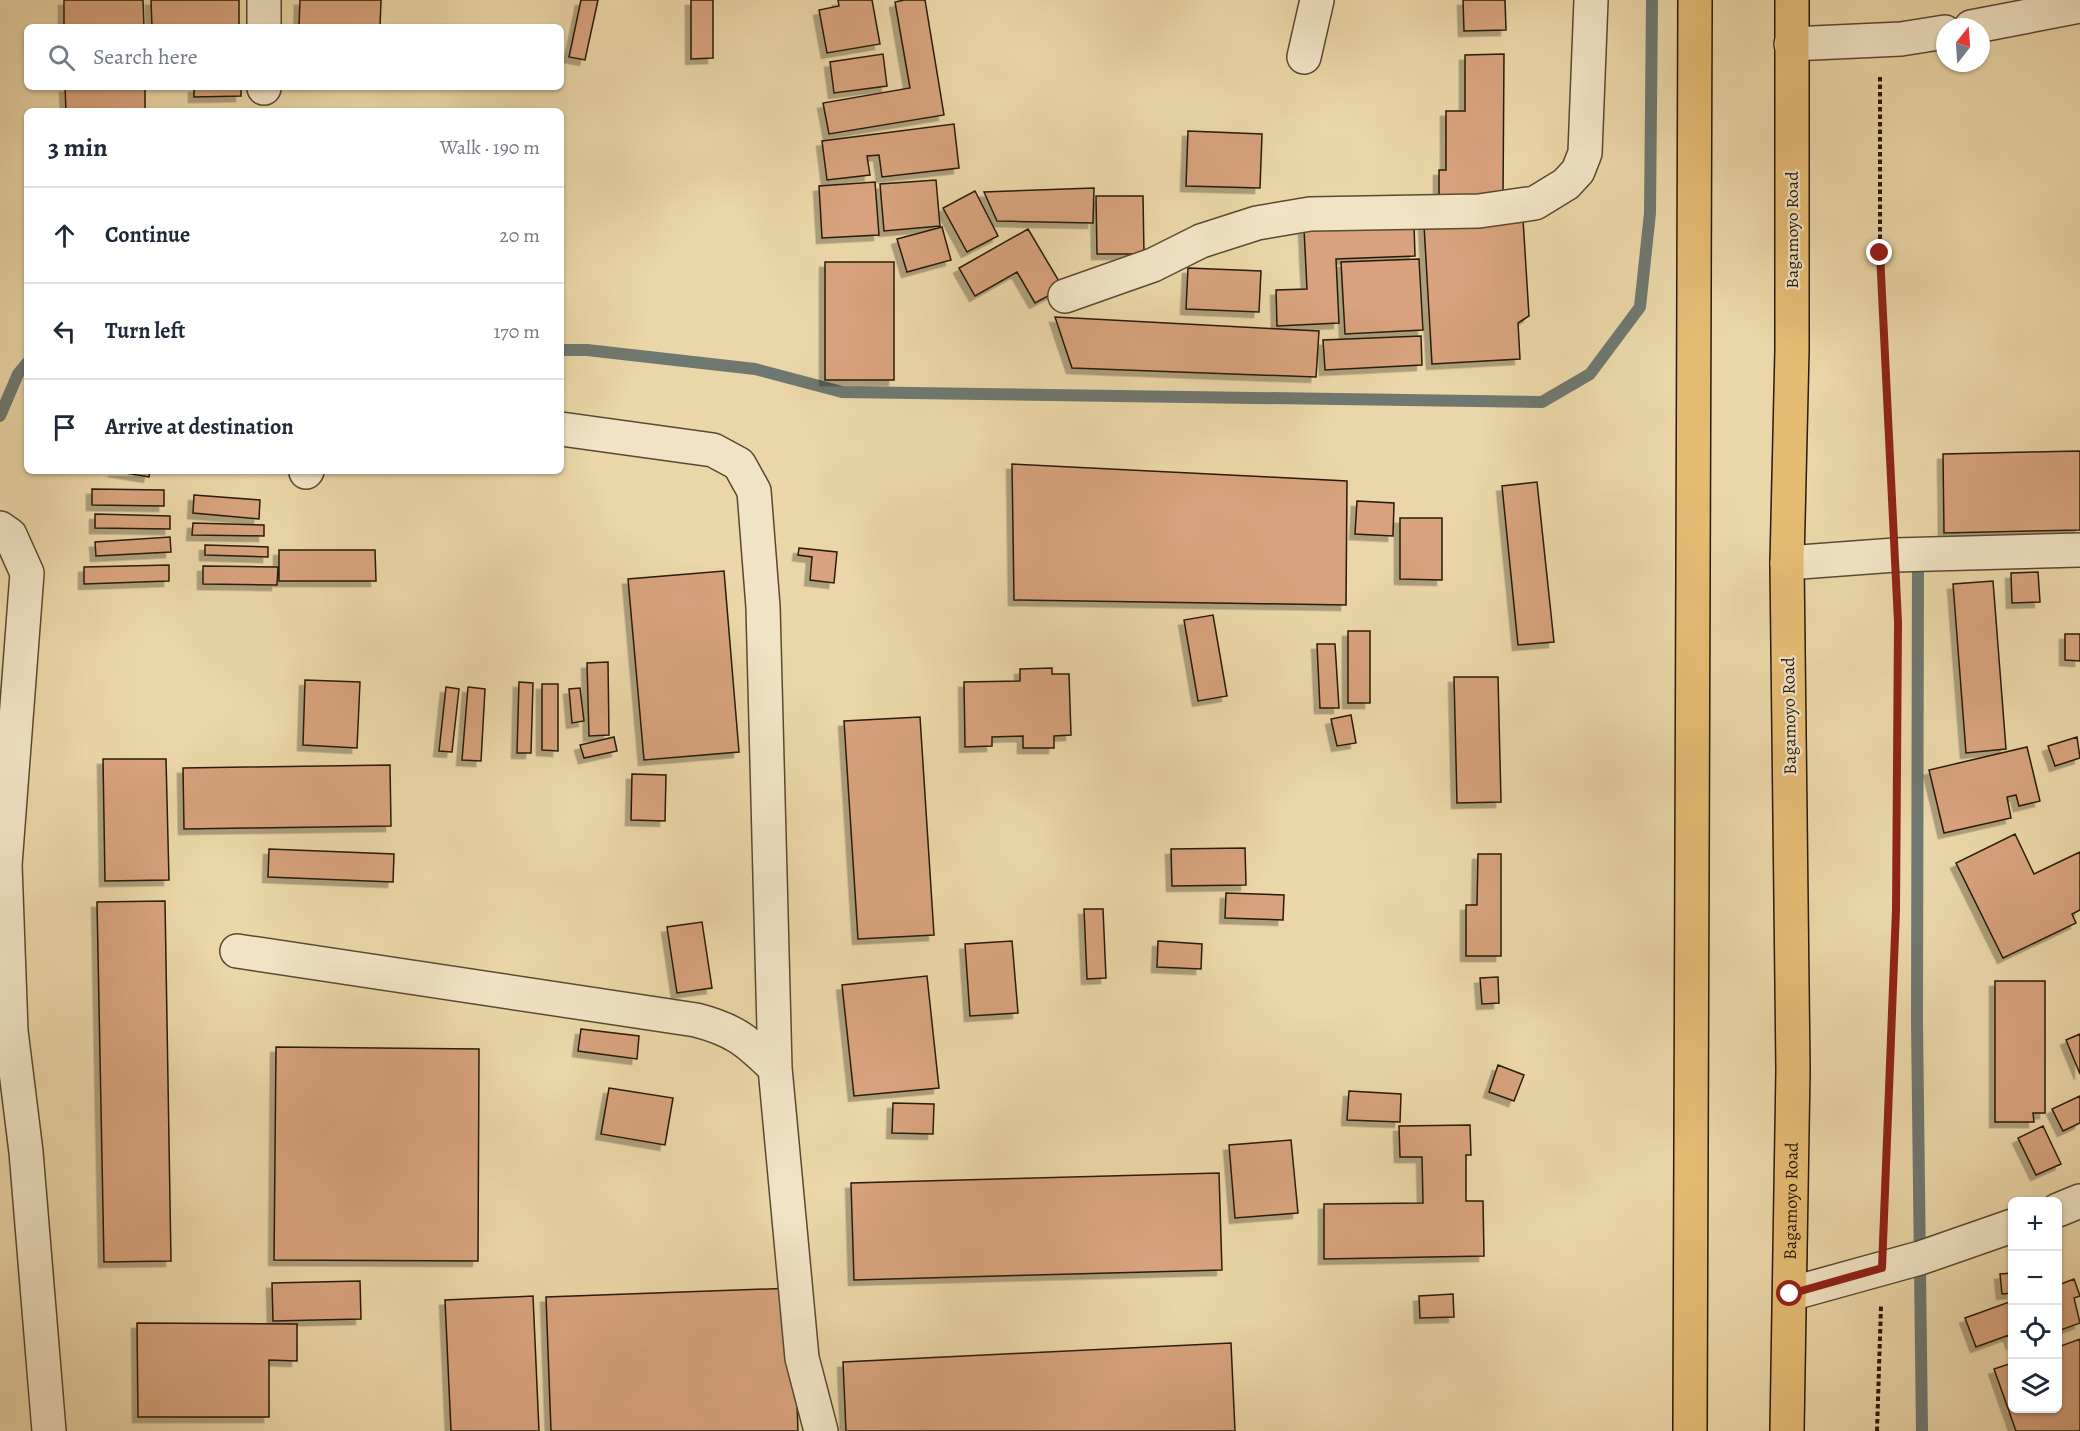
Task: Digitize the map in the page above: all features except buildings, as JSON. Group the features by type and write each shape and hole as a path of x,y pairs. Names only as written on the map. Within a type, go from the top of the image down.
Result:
{"highway":[{"path":"1690,1431 1695,0"},
{"name":"Bagamoyo Road","path":"1788,1431 1793,1070 1787,563 1792,350 1792,0"}],"lane":[{"path":"264,0 264,24"},
{"path":"1305,57 1317,0"},
{"path":"1065,296 1153,265 1201,241 1257,223 1310,214 1479,211 1535,202 1566,184 1578,171 1585,153 1588,128 1591,0"},
{"path":"1990,23 2080,6"},
{"path":"1791,44 1881,40 1936,33"},
{"path":"564,429 713,450 739,464 754,490 762,607 776,1068 802,1358 821,1431"},
{"path":"0,528 10,536 27,573 5,865 11,1031 26,1152 49,1431"},
{"path":"1787,563 1895,555 2080,550"},
{"path":"237,951 696,1020 722,1027 744,1038 776,1068"},
{"path":"2062,1208 2080,1201"},
{"path":"1790,1294 1882,1268 2008,1228"}],"path":[{"path":"1877,1431 1896,910 1898,622 1880,253 1881,40"}],"waterway":[{"path":"564,350 587,350 755,369 842,392 1542,402 1590,374 1640,307 1650,213 1652,0"},
{"path":"0,416 18,374 24,367"},
{"path":"1918,555 1917,1023 1922,1431"}],"route":[{"path":"1790,1294 1882,1268 1896,910 1898,622 1880,253"}]}
